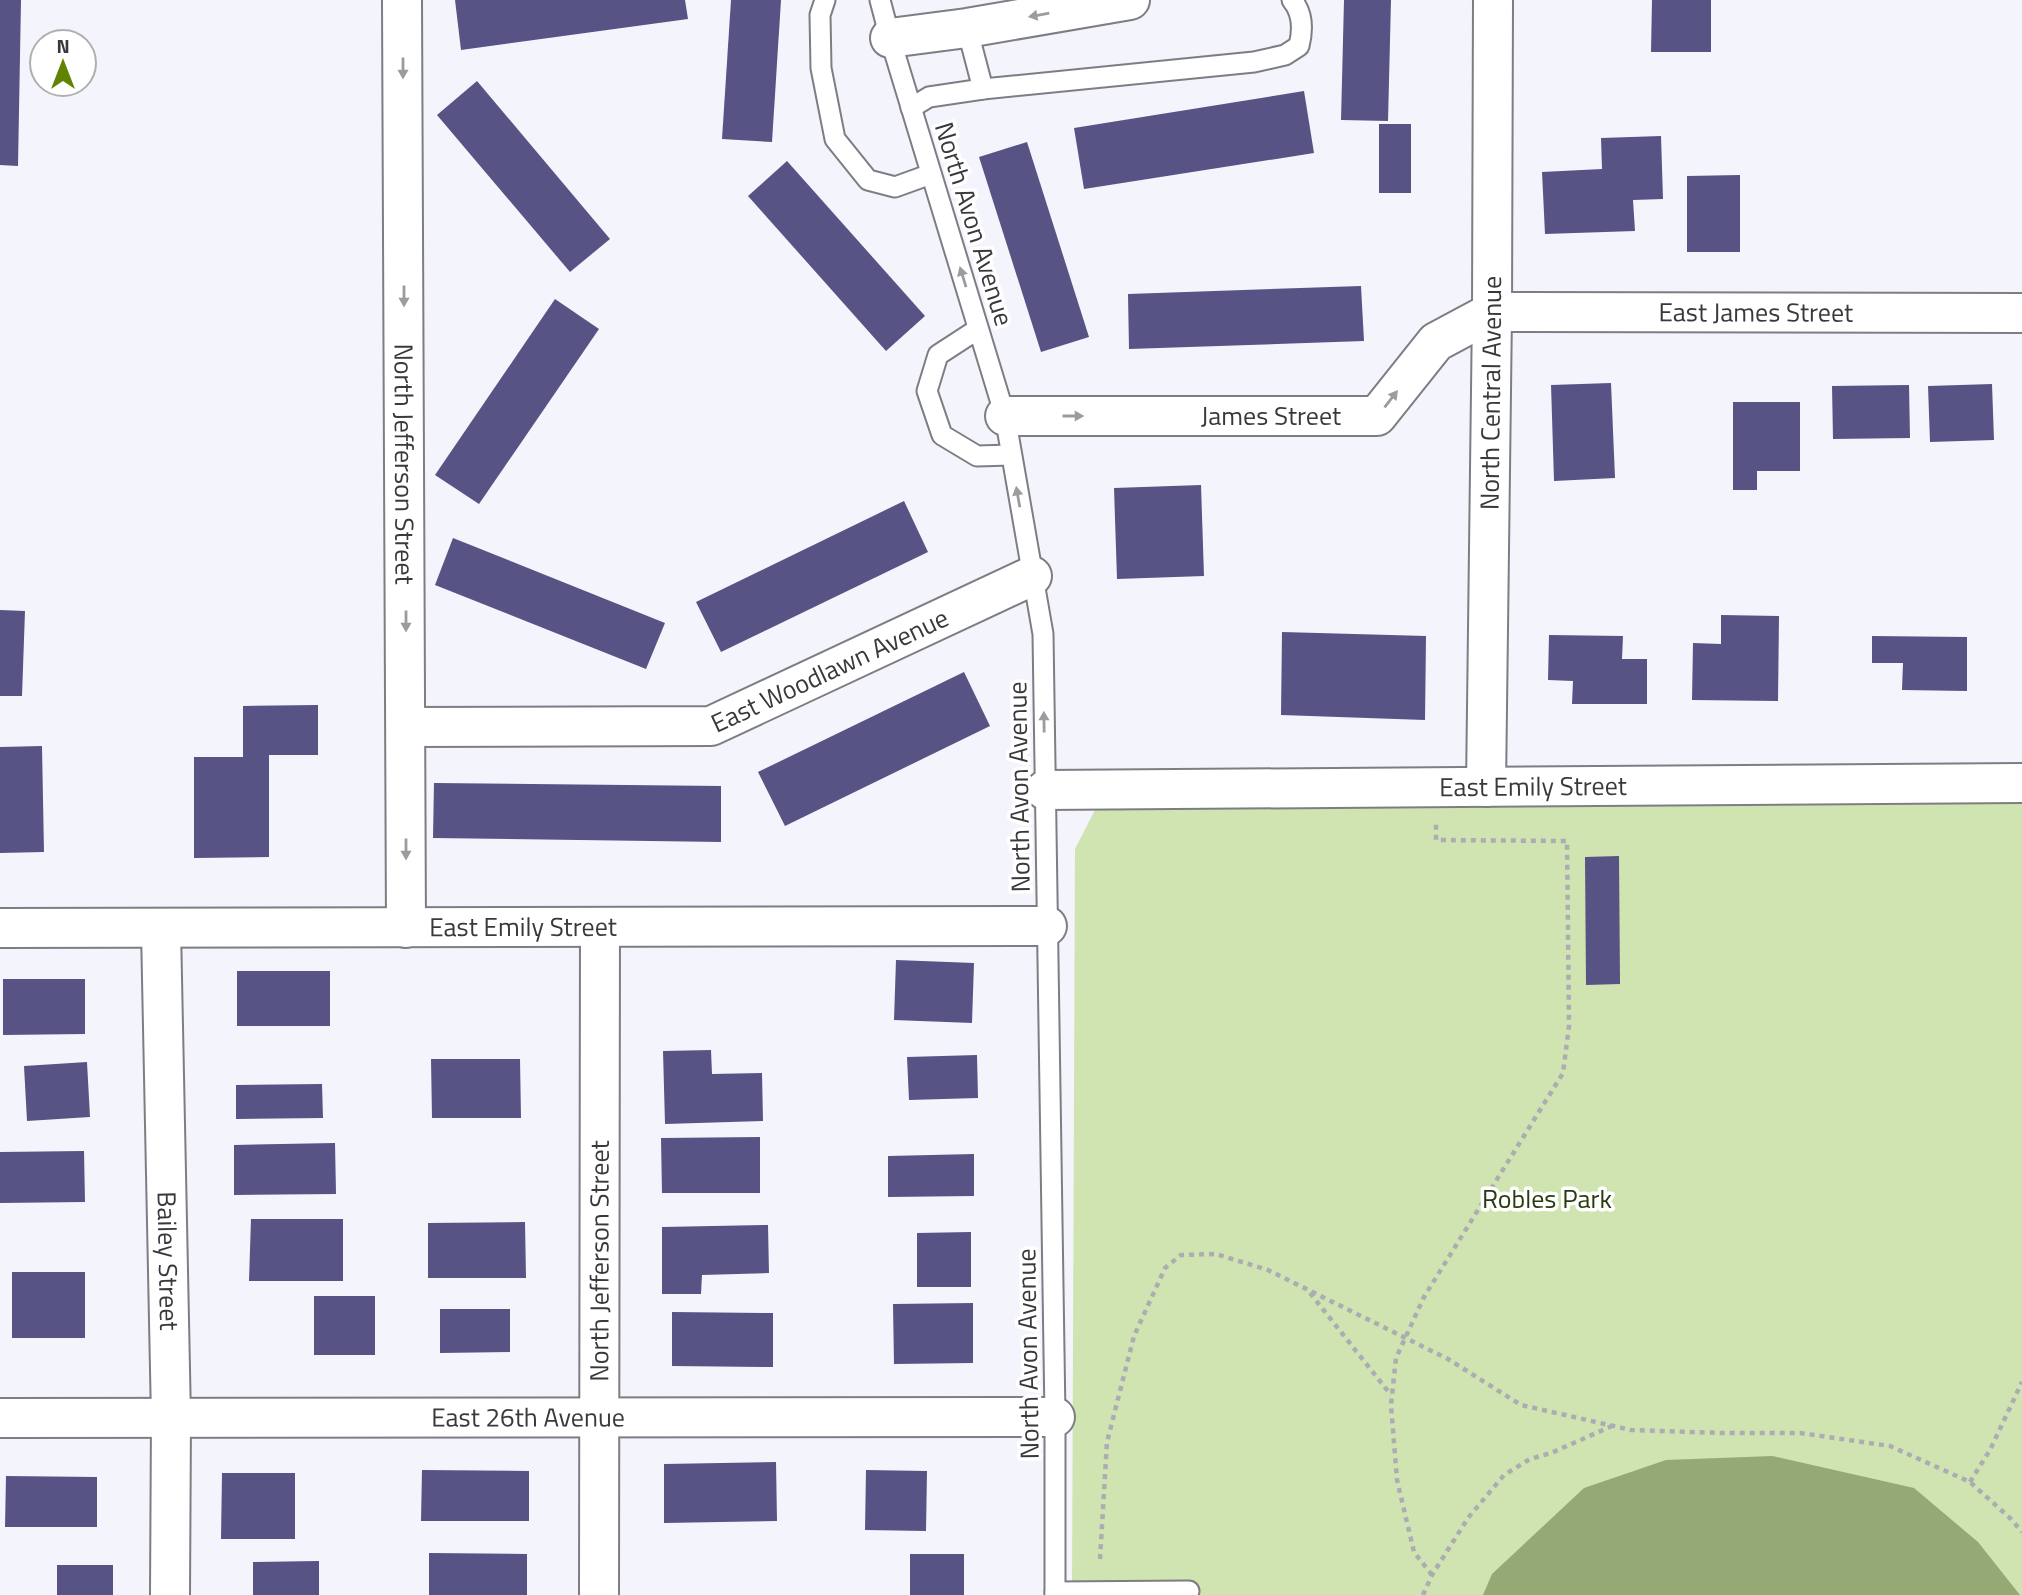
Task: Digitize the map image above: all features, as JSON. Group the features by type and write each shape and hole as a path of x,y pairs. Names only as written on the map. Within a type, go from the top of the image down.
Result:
{"street":[{"name":"North Jefferson Street","path":"402,0 407,928"},
{"path":"890,38 1130,0"},
{"name":"North Central Avenue","path":"1486,787 1493,0"},
{"name":"East James Street","path":"1492,312 2022,313"},
{"name":"James Street","path":"1005,416 1377,416 1436,342 1492,312"},
{"name":"East Woodlawn Avenue","path":"407,727 711,726 1032,576"},
{"name":"East Emily Street","path":"1045,790 2022,783"},
{"name":"East Emily Street","path":"0,928 1047,926"},
{"name":"North Jefferson Street","path":"599,1595 600,927"},
{"name":"Bailey Street","path":"161,929 172,1418 170,1595"},
{"name":"East 26th Avenue","path":"0,1418 1055,1417"}],"lane":[{"path":"825,0 820,15 821,68 835,139 869,180 895,187 932,174"},
{"name":"North Avon Avenue","path":"880,0 1005,416 1043,634 1055,1417 1055,1593"},
{"path":"911,107 929,97 983,89 1254,62 1284,55 1299,46 1302,33 1301,20 1292,0"},
{"path":"967,27 983,89"},
{"path":"978,329 938,355 927,391 942,435 977,456 1010,455"},
{"path":"1055,1593 1189,1591"}],"path":[{"path":"1432,1575 1414,1552 1397,1480 1392,1396 1396,1358 1424,1297 1563,1073 1569,1026 1567,841 1436,840 1436,787"},
{"path":"1100,1559 1107,1443 1134,1336 1166,1268 1181,1255 1216,1254 1268,1270 1448,1359 1521,1405 1631,1430 1800,1433 1890,1446 1970,1482 2022,1532"},
{"path":"1307,1289 1392,1396"},
{"path":"1970,1482 1990,1450 2022,1382"},
{"path":"1423,1595 1432,1575 1468,1518 1504,1475 1530,1459 1551,1453 1612,1426"}],"green space":[{"name":"Robles Park","path":"1098,804 2022,804 2022,1595 1072,1595 1075,849"}],"shaded area":[{"path":"1772,1456 1914,1488 1978,1542 2020,1595 1483,1595 1492,1574 1584,1488 1666,1460"}],"building":[{"path":"0,0 21,0 18,166 0,165"},
{"path":"455,0 685,0 688,19 461,50"},
{"path":"731,0 781,0 772,142 722,139"},
{"path":"1344,0 1391,0 1388,121 1341,120"},
{"path":"1652,0 1711,0 1711,52 1651,52"},
{"path":"477,81 610,239 570,272 437,115"},
{"path":"1304,91 1314,153 1084,189 1074,128"},
{"path":"1379,124 1411,124 1411,193 1379,193"},
{"path":"1661,136 1663,199 1633,200 1635,231 1545,234 1542,172 1602,169 1601,138"},
{"path":"1027,142 1089,337 1041,352 979,157"},
{"path":"787,161 925,316 886,351 748,196"},
{"path":"1740,175 1740,252 1687,252 1687,176"},
{"path":"1361,286 1364,341 1129,349 1128,294"},
{"path":"555,299 599,329 479,504 435,475"},
{"path":"1611,383 1615,478 1554,481 1551,385"},
{"path":"1992,384 1994,440 1930,442 1928,386"},
{"path":"1909,385 1910,438 1833,439 1832,386"},
{"path":"1733,402 1800,402 1800,471 1757,471 1757,490 1733,490"},
{"path":"1201,485 1204,576 1117,579 1114,488"},
{"path":"904,501 928,552 721,652 696,602"},
{"path":"453,538 665,623 646,669 435,585"},
{"path":"0,610 25,611 22,696 0,696"},
{"path":"1721,615 1779,616 1778,701 1692,700 1693,643 1721,644"},
{"path":"1282,632 1426,636 1425,720 1281,715"},
{"path":"1549,635 1623,636 1622,659 1647,659 1647,704 1572,704 1573,681 1548,680"},
{"path":"1872,636 1967,637 1967,691 1902,690 1903,663 1872,663"},
{"path":"964,672 990,726 785,826 758,772"},
{"path":"318,705 318,755 269,755 269,857 194,858 194,757 243,757 243,706"},
{"path":"42,746 44,852 0,853 0,747"},
{"path":"434,783 721,786 721,842 433,838"},
{"path":"1619,856 1620,984 1586,985 1585,857"},
{"path":"896,960 974,963 972,1023 894,1020"},
{"path":"237,971 330,971 330,1026 237,1026"},
{"path":"3,979 85,979 85,1034 3,1035"},
{"path":"711,1050 712,1074 762,1073 763,1121 665,1124 663,1051"},
{"path":"977,1055 978,1098 909,1100 907,1057"},
{"path":"431,1059 520,1059 521,1118 432,1118"},
{"path":"87,1062 90,1117 27,1121 24,1066"},
{"path":"322,1084 323,1118 236,1119 236,1085"},
{"path":"760,1137 760,1193 662,1193 661,1138"},
{"path":"335,1143 336,1194 234,1195 234,1145"},
{"path":"84,1151 85,1202 0,1203 0,1152"},
{"path":"974,1154 974,1196 888,1197 888,1156"},
{"path":"251,1219 343,1219 343,1281 249,1281"},
{"path":"525,1222 526,1278 428,1278 428,1223"},
{"path":"768,1225 769,1273 702,1275 701,1294 662,1294 662,1227"},
{"path":"971,1232 971,1287 917,1287 917,1233"},
{"path":"12,1272 85,1272 85,1338 12,1338"},
{"path":"314,1296 375,1296 375,1355 314,1355"},
{"path":"973,1303 973,1363 894,1364 893,1304"},
{"path":"440,1309 510,1309 510,1352 440,1353"},
{"path":"672,1312 773,1313 773,1367 672,1366"},
{"path":"776,1462 777,1521 664,1523 664,1464"},
{"path":"422,1470 529,1471 529,1521 421,1521"},
{"path":"866,1470 927,1471 926,1531 865,1530"},
{"path":"222,1473 295,1473 295,1539 221,1539"},
{"path":"6,1476 97,1477 97,1527 5,1527"},
{"path":"429,1553 527,1554 527,1595 429,1595"},
{"path":"910,1554 964,1554 964,1595 910,1595"},
{"path":"319,1561 319,1595 253,1595 253,1562"},
{"path":"57,1565 113,1565 113,1595 57,1595"}]}
